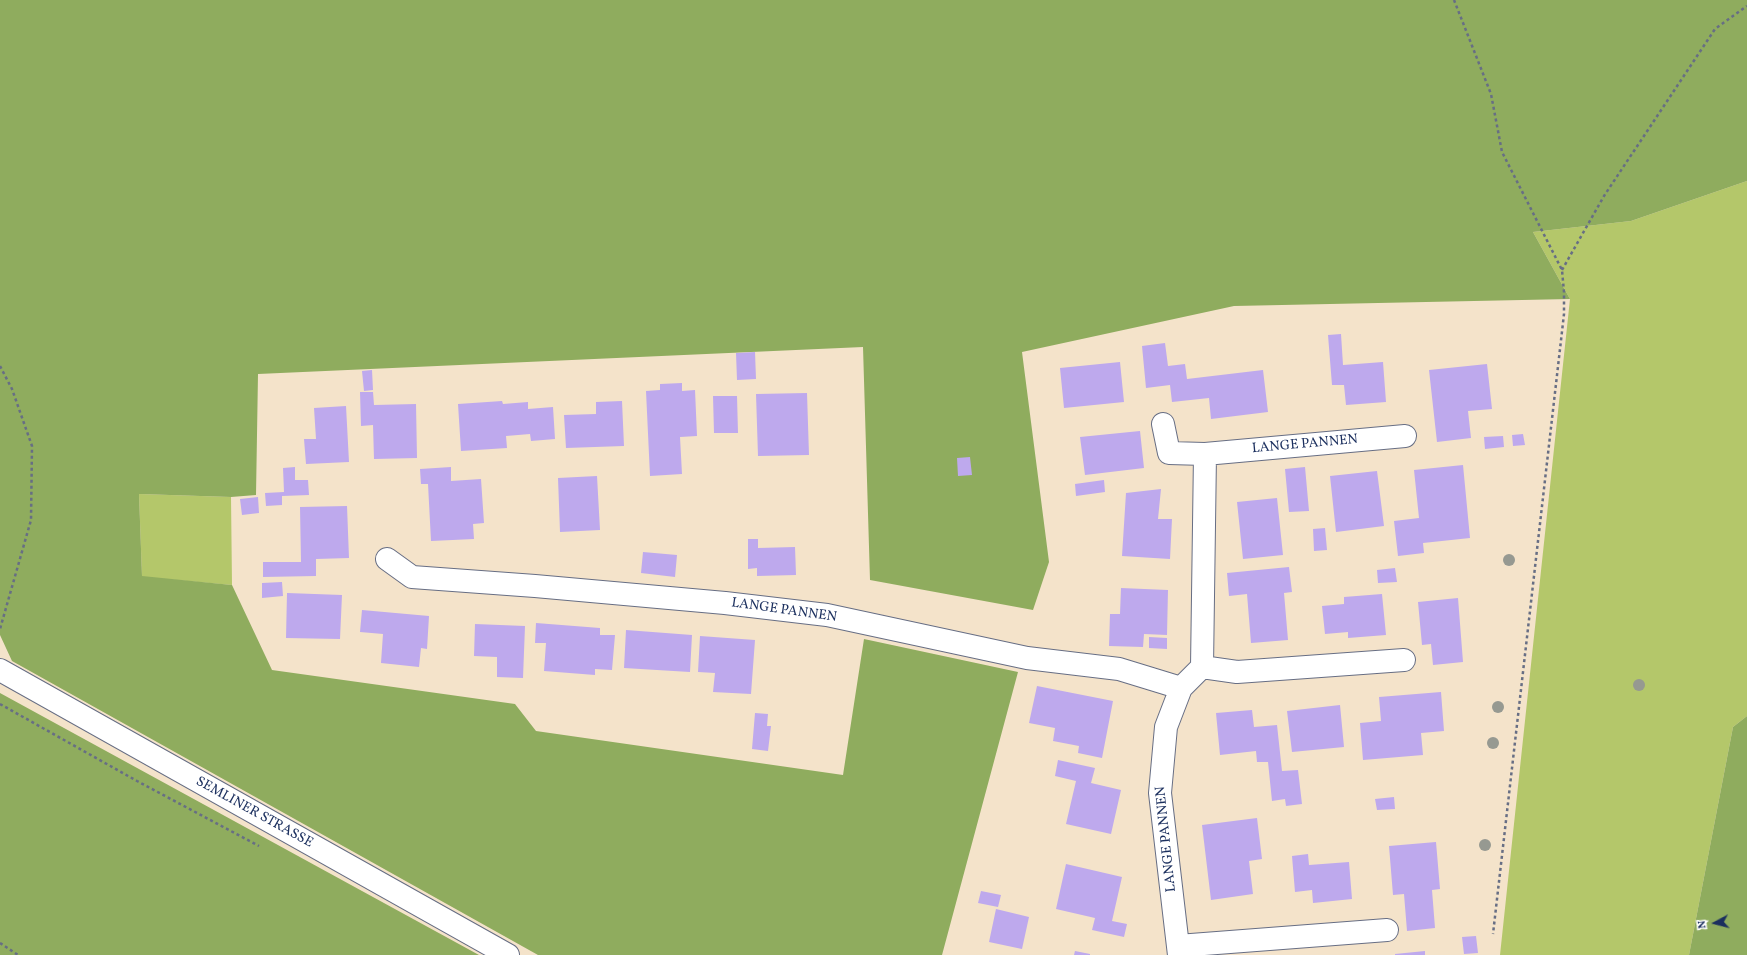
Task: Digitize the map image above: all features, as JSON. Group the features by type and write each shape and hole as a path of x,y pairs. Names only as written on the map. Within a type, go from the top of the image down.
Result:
{"street":[{"name":"LANGE PANNEN","path":"1164,424 1169,453 1205,454 1405,436"},
{"path":"1205,454 1202,667 1237,672 1404,660"},
{"name":"LANGE PANNEN","path":"387,559 412,578 535,586 717,602 827,615 1027,658 1119,670 1181,688"},
{"name":"LANGE PANNEN","path":"1202,667 1181,688 1166,727 1160,793 1179,950 1387,930"},
{"name":"SEMLINER STRASSE","path":"0,670 508,955"}],"path":[{"path":"1454,0 1490,94 1502,152 1562,270 1564,314 1493,934"},
{"path":"1562,270 1604,196 1715,29 1747,6"},
{"path":"0,366 12,388 32,446 32,453 31,520 0,629"},
{"path":"0,704 137,781 263,849"},
{"path":"0,944 18,955"}],"green space":[{"path":"0,0 1747,0 1747,181 1631,221 1533,232 1570,299 1234,306 1022,352 1049,562 1033,610 870,580 863,347 258,374 256,495 231,497 139,494 142,576 232,585 272,670 515,704 536,731 843,775 864,639 1018,672 942,955 538,955 12,661 0,635"},
{"path":"1747,181 1747,716 1733,727 1689,955 1500,955 1570,299 1533,232 1631,221"},
{"path":"139,494 231,497 232,585 142,577"},
{"path":"0,693 479,955 0,955"},
{"path":"1747,716 1747,955 1689,955 1733,727"}],"building":[{"path":"1341,334 1343,365 1383,362 1386,402 1346,405 1344,385 1332,385 1328,335"},
{"path":"1165,343 1168,366 1185,364 1187,379 1263,370 1268,412 1211,419 1209,398 1172,402 1170,385 1146,388 1142,346"},
{"path":"755,352 756,379 737,380 736,353"},
{"path":"1120,362 1124,402 1064,408 1060,368"},
{"path":"1487,364 1492,409 1468,411 1471,438 1437,442 1429,370"},
{"path":"372,370 373,390 364,391 362,371"},
{"path":"682,383 682,391 695,390 697,436 680,437 682,474 650,476 646,391 660,390 660,384"},
{"path":"360,392 373,392 374,405 416,404 417,458 374,459 373,425 361,426"},
{"path":"807,393 809,455 758,456 756,394"},
{"path":"713,396 737,396 738,433 714,433"},
{"path":"502,401 503,404 528,402 528,409 553,407 555,439 531,441 530,434 506,436 507,448 461,451 458,404"},
{"path":"622,401 624,446 566,448 564,415 596,414 596,402"},
{"path":"346,406 349,462 306,464 304,439 316,439 314,408"},
{"path":"1140,431 1144,468 1085,475 1080,437"},
{"path":"1523,434 1525,445 1513,446 1512,435"},
{"path":"1503,436 1504,447 1485,449 1484,437"},
{"path":"970,457 972,475 958,476 957,458"},
{"path":"1463,465 1470,538 1423,543 1424,553 1398,556 1394,521 1419,518 1414,470"},
{"path":"295,467 295,480 308,480 309,495 282,496 282,505 266,506 265,493 284,492 283,468"},
{"path":"451,467 451,481 481,479 484,523 473,524 474,539 431,541 428,484 421,484 420,469"},
{"path":"1305,467 1309,511 1289,512 1285,469"},
{"path":"1377,471 1384,526 1336,532 1330,476"},
{"path":"597,476 600,530 560,532 558,478"},
{"path":"1104,480 1105,492 1076,496 1075,484"},
{"path":"1161,489 1158,519 1172,519 1170,559 1122,556 1126,493"},
{"path":"258,497 259,513 242,515 240,499"},
{"path":"1277,498 1283,555 1243,559 1237,502"},
{"path":"347,506 349,558 316,559 316,576 263,577 263,562 301,562 300,507"},
{"path":"1325,528 1327,550 1314,551 1313,529"},
{"path":"748,539 758,539 758,548 795,547 796,575 757,576 757,568 748,569"},
{"path":"643,552 677,555 675,577 641,573"},
{"path":"1289,567 1292,592 1284,593 1288,640 1251,643 1247,594 1229,596 1227,573"},
{"path":"1395,568 1397,582 1378,583 1377,570"},
{"path":"282,582 283,596 262,598 262,583"},
{"path":"1121,588 1168,590 1167,635 1144,634 1143,647 1109,646 1110,614 1120,614"},
{"path":"287,593 342,595 340,639 286,638"},
{"path":"1382,594 1386,635 1348,638 1348,632 1325,634 1322,606 1344,604 1344,597"},
{"path":"1458,598 1463,662 1433,665 1431,644 1422,645 1418,602"},
{"path":"362,610 429,616 427,649 421,648 419,667 381,663 383,634 360,632"},
{"path":"536,623 600,628 600,635 615,635 612,670 595,669 595,675 544,671 546,643 535,643"},
{"path":"475,624 525,626 523,678 497,677 497,657 474,656"},
{"path":"626,630 692,635 690,672 624,668"},
{"path":"700,636 755,640 751,694 713,692 715,673 698,672"},
{"path":"1149,637 1167,638 1167,649 1149,648"},
{"path":"1037,686 1113,701 1102,758 1078,753 1079,746 1053,741 1055,728 1029,723"},
{"path":"1441,692 1444,731 1421,733 1423,755 1363,760 1360,723 1381,721 1379,697"},
{"path":"1340,705 1344,747 1292,752 1287,711"},
{"path":"1252,710 1254,727 1277,725 1282,771 1298,770 1302,804 1286,806 1285,799 1272,801 1268,762 1257,762 1256,751 1220,755 1216,713"},
{"path":"755,713 768,714 767,726 771,726 768,751 752,749"},
{"path":"1058,760 1095,768 1091,783 1121,790 1111,834 1066,824 1076,781 1055,776"},
{"path":"1394,797 1395,809 1377,810 1375,799"},
{"path":"1257,818 1262,859 1249,861 1253,894 1211,900 1202,825"},
{"path":"1436,842 1440,889 1432,890 1435,928 1407,931 1404,894 1393,895 1389,846"},
{"path":"1308,854 1309,865 1349,862 1352,899 1313,903 1312,890 1295,892 1292,856"},
{"path":"1066,864 1122,877 1112,921 1127,924 1124,937 1092,930 1095,918 1056,909"},
{"path":"981,891 1001,895 998,907 978,903"},
{"path":"996,909 1029,917 1022,949 989,942"},
{"path":"1476,936 1478,953 1464,954 1462,937"},
{"path":"1075,951 1090,954 1090,955 1074,955"},
{"path":"1425,951 1425,955 1395,955 1395,954"}]}
